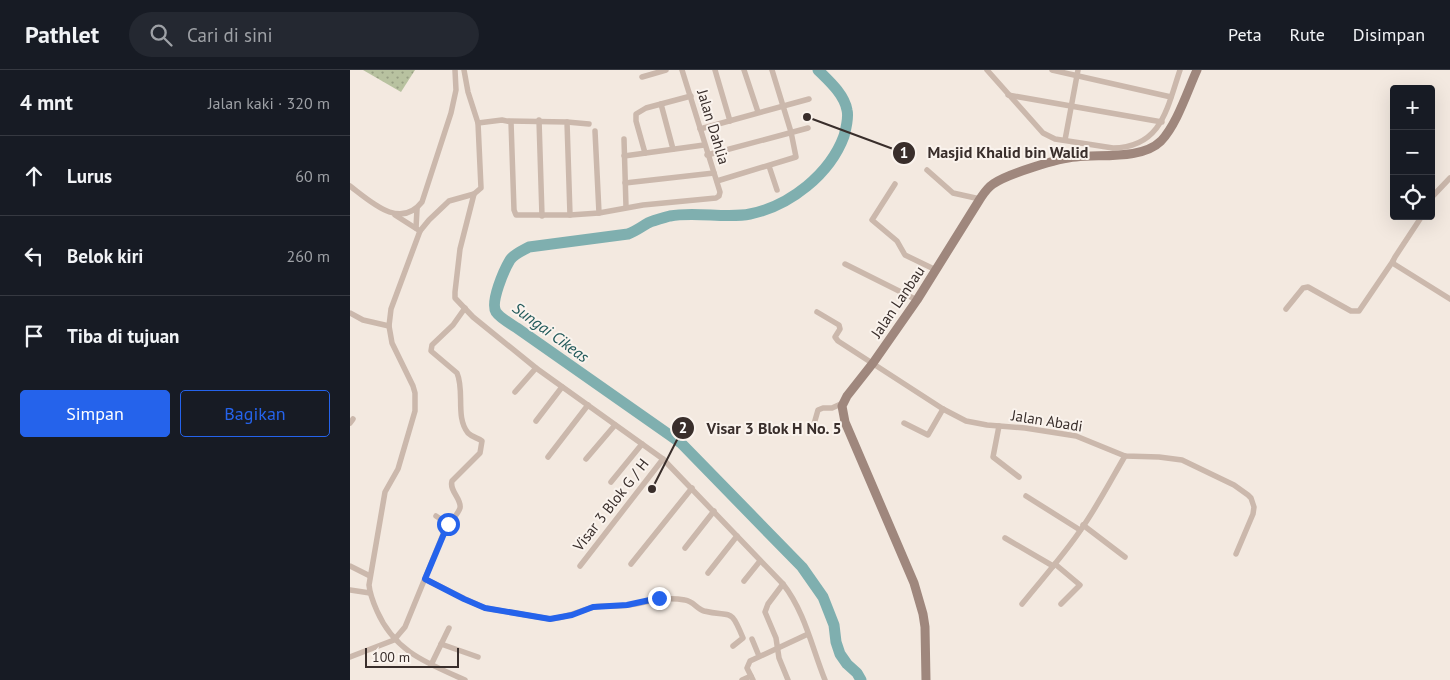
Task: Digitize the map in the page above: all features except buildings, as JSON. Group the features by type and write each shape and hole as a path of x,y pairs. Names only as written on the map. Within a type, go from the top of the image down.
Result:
{"street":[{"path":"394,215 402,215 417,209 422,202 451,113 456,90 455,70"},
{"path":"418,230 443,204 455,198 479,191 481,184 478,123 468,92 464,70"},
{"path":"642,77 666,70"},
{"name":"Jalan Dahlia","path":"626,207 716,198 719,196 720,192 717,181 707,155 682,70"},
{"path":"715,70 730,120"},
{"path":"744,70 758,112"},
{"path":"717,181 796,158 791,132 772,70"},
{"path":"987,70 1043,134 1048,137 1113,148 1128,146 1144,139 1162,122 1180,70"},
{"path":"1052,70 1078,72 1171,97"},
{"name":"Jalan Lanbau","path":"843,403 917,300 980,198 990,186 1002,179 1065,158 1145,152 1168,132 1197,70"},
{"path":"1065,140 1078,72"},
{"path":"1008,95 1162,122"},
{"path":"645,153 636,114 641,110 691,96"},
{"path":"700,129 809,99"},
{"path":"661,104 673,149"},
{"path":"478,123 502,120 539,120 589,124"},
{"path":"539,120 542,216"},
{"path":"509,121 512,128 514,214 516,216 599,213 626,207 624,139"},
{"path":"567,122 570,215"},
{"path":"707,155 808,128"},
{"path":"596,132 599,213"},
{"path":"624,156 704,145"},
{"path":"769,166 777,190"},
{"path":"927,170 953,193 980,198"},
{"path":"625,183 714,173"},
{"path":"1435,194 1450,178"},
{"path":"895,184 872,220 897,241 905,255 936,270"},
{"path":"350,186 371,202 418,230"},
{"path":"474,194 460,249 455,298 484,327 536,368 663,459 692,488 784,584 800,610 825,680"},
{"path":"417,209 418,230 406,270 391,309 389,326 392,343 413,386 415,411 398,469 385,492 370,576 370,593 382,622 394,640 431,665 465,680"},
{"path":"1286,309 1303,288 1308,287 1351,311 1359,311 1419,220"},
{"path":"1393,261 1398,268 1450,299"},
{"path":"845,264 917,300"},
{"path":"350,657 394,640 405,627 448,524 460,506 452,488 452,481 480,453 483,444 481,440 469,434 464,424 457,373 431,351 432,345 466,308"},
{"name":"Jalan Abadi","path":"817,312 839,325 840,329 835,337 838,341 942,409 966,421 1076,436 1125,456 1182,460 1234,486 1251,498 1254,507 1253,514 1236,554"},
{"path":"350,313 363,320 389,326"},
{"path":"515,392 536,368"},
{"path":"536,422 562,387"},
{"path":"814,424 818,410 832,408 843,403"},
{"path":"843,403 842,410 845,422 914,583 919,599 925,627 926,680"},
{"path":"548,457 588,405"},
{"path":"904,423 928,435 942,409"},
{"path":"586,459 615,425"},
{"path":"999,426 993,457 1019,477"},
{"path":"611,482 642,444"},
{"path":"1022,604 1082,528 1125,456"},
{"name":"Visar 3 Blok G / H","path":"580,566 663,459"},
{"path":"631,564 692,488"},
{"path":"1026,496 1082,528 1125,557"},
{"path":"685,548 714,511"},
{"path":"436,516 448,524"},
{"path":"708,573 737,536"},
{"path":"1004,538 1054,565 1080,585 1061,604"},
{"path":"744,581 760,561"},
{"path":"350,566 370,576"},
{"path":"425,579 485,608 550,619 566,617 600,606 627,605 659,598 684,600 694,603 702,611 730,615 735,619 744,638 732,646"},
{"path":"784,584 768,604 765,612 776,638 779,658 788,680"},
{"path":"350,590 370,593"},
{"path":"431,665 448,628"},
{"path":"742,680 752,678 748,663 759,656 808,634"},
{"path":"752,639 759,656"},
{"path":"441,644 478,657"}],"green space":[{"path":"363,70 415,70 401,92"}],"waterway":[{"name":"Sungai Cikeas","path":"818,70 836,88 845,104 848,113 844,136 838,150 829,163 819,175 794,196 780,204 750,214 731,216 690,214 670,216 650,222 628,234 529,247 516,254 510,260 498,286 495,307 496,312 503,319 681,443 802,567 823,597 834,625 840,654 861,680"}],"place":[{"name":"Masjid Khalid bin Walid","path":"807,117"},
{"name":"Visar 3 Blok H No. 5","path":"652,489"}],"route":[{"path":"448,524 425,579 485,608 550,619 572,615 593,607 635,604 659,598"}]}
